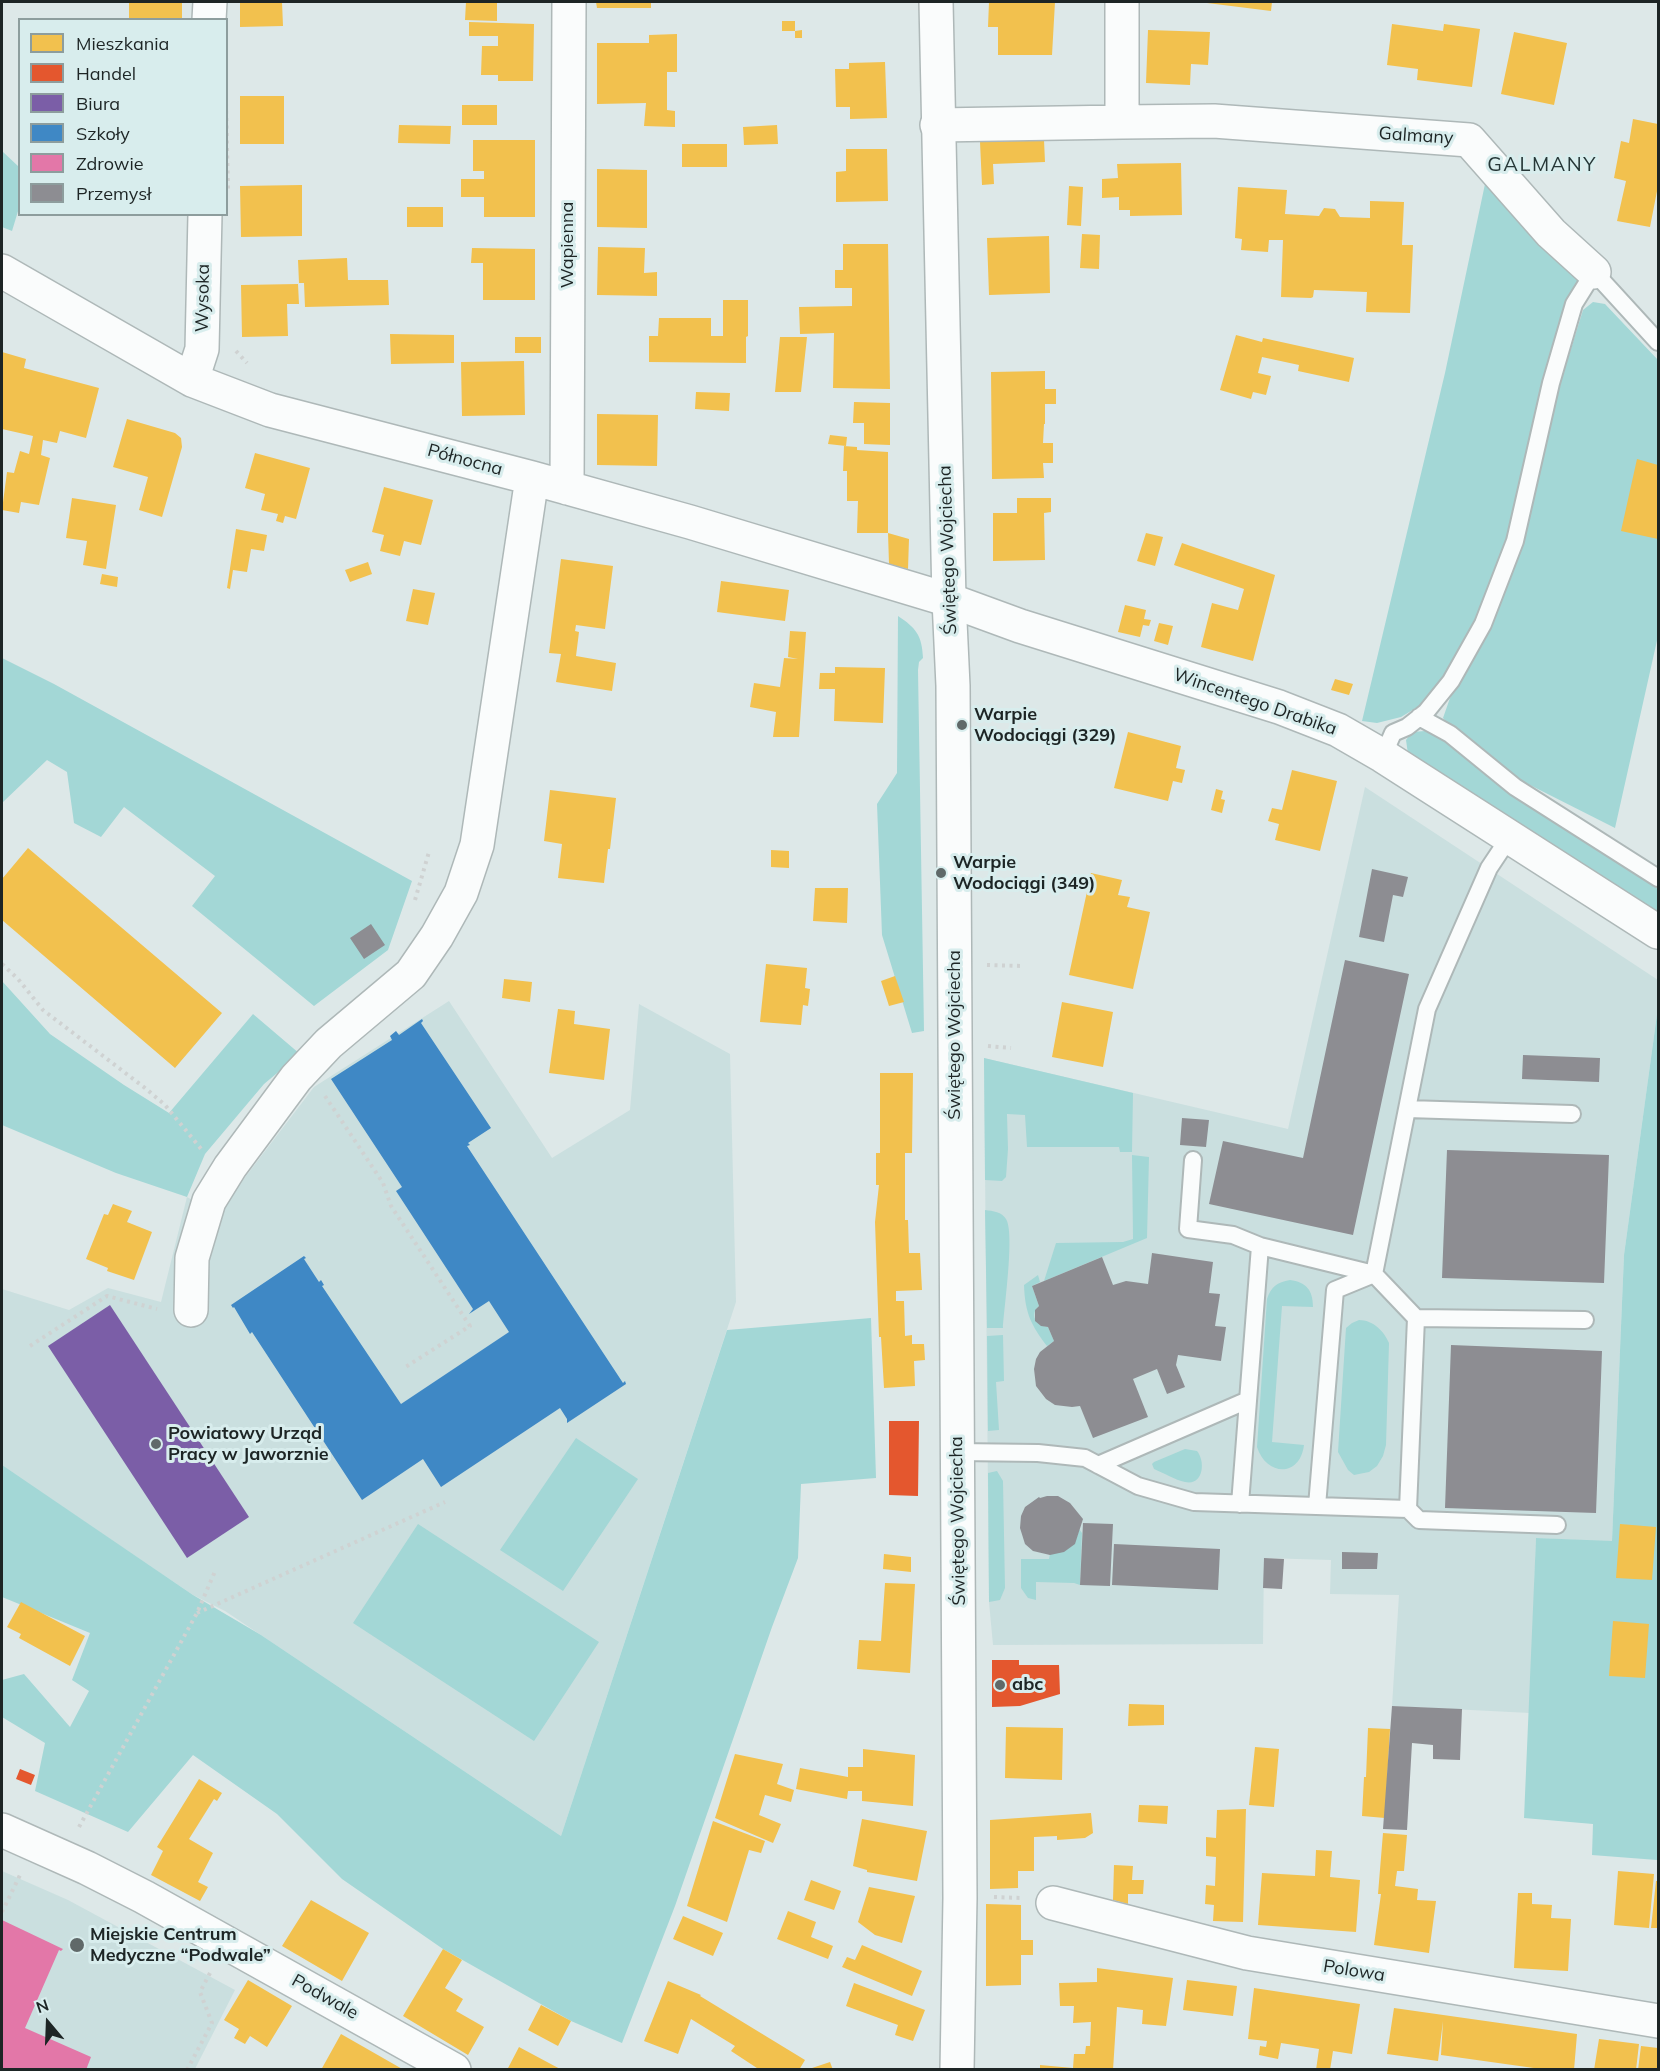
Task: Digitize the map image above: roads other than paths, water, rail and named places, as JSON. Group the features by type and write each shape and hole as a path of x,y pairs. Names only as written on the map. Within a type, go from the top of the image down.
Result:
{"street":[{"path":"209,18 210,2"},
{"name":"Wapienna","path":"567,488 569,2"},
{"name":"Świętego Wojciecha","path":"936,2 937,125 953,698 960,1888 957,2070"},
{"path":"1122,2 1122,122"},
{"name":"Galmany","path":"937,125 1214,121 1469,140 1551,233 1594,272"},
{"name":"Wysoka","path":"192,380 202,349 215,216"},
{"name":"Północna","path":"8,280 192,380 270,410 532,478 949,600"},
{"path":"191,1311 192,1258 208,1201 230,1167 296,1078 329,1043 411,974 437,936 461,893 477,845 532,478"},
{"name":"Wincentego Drabika","path":"949,600 1020,626 1280,707 1338,730 1383,756 1659,932"},
{"name":"Podwale","path":"2,1830 87,1868 144,1897 454,2070"},
{"name":"Polowa","path":"1053,1903 1247,1953 1659,2021"}],"lane":[{"name":"Galmany","path":"1594,272 1659,342"},
{"path":"1383,756 1393,733 1407,727 1426,712 1451,681 1483,624 1515,541 1551,383 1574,304 1594,272"},
{"path":"1419,717 1450,734 1515,787 1659,878"},
{"path":"1374,1274 1427,1009 1489,868 1509,838"},
{"path":"1407,1109 1572,1114"},
{"path":"1193,1160 1188,1229 1233,1235 1260,1246 1374,1274 1416,1318 1585,1320"},
{"path":"1240,1504 1260,1246"},
{"path":"1317,1506 1335,1290 1374,1274"},
{"path":"1408,1509 1416,1318"},
{"path":"1098,1465 1248,1400"},
{"path":"957,1452 1038,1453 1085,1458 1138,1486 1194,1502 1408,1509 1419,1520 1557,1526"}],"place":[{"name":"Warpie Wodociągi (329)","path":"962,725"},
{"name":"Warpie Wodociągi (349)","path":"941,873"},
{"name":"Powiatowy Urząd Pracy w Jaworznie","path":"156,1444"},
{"name":"abc","path":"1000,1685"},
{"name":"Miejskie Centrum Medyczne “Podwale”","path":"77,1945"}],"district":[{"name":"GALMANY","path":"1542,165"}]}
